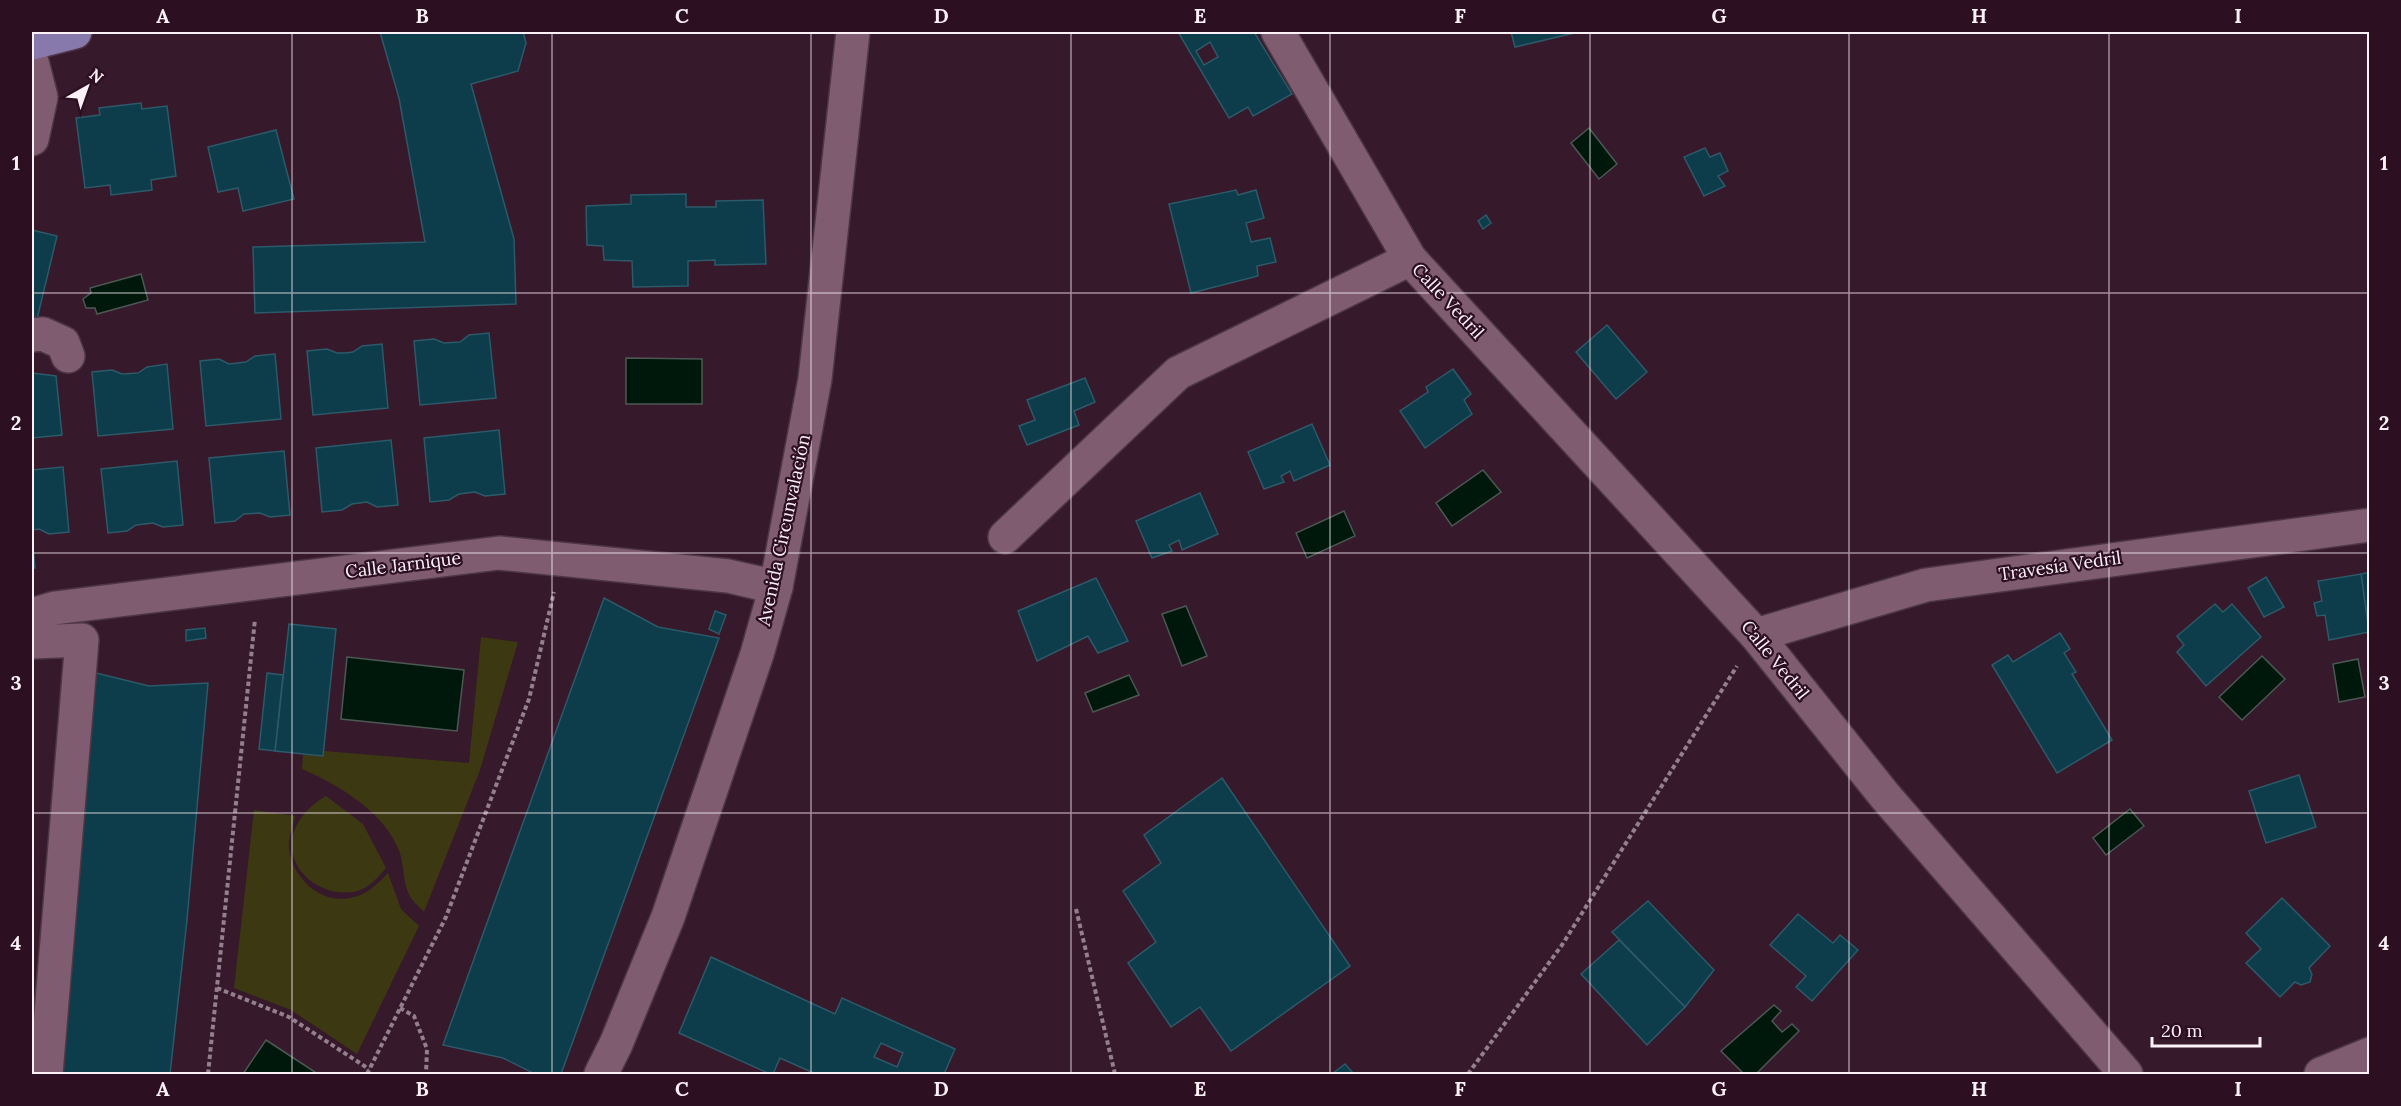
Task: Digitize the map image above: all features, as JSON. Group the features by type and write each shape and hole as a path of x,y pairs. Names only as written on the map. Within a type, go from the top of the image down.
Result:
{"main road":[{"path":"32,43 75,32"}],"street":[{"name":"Avenida Circunvalación","path":"601,1074 616,1044 668,917 753,665 776,587 815,379 853,32"},
{"name":"Calle Vedril","path":"1278,32 1410,259 1756,635 1885,796 2126,1074"},
{"path":"32,63 40,97 32,139"},
{"name":"Calle Vedril","path":"1005,537 1178,373 1410,259"},
{"path":"32,335 43,334 63,343 68,356"},
{"name":"Travesía Vedril","path":"1756,635 1926,585 2370,525"},
{"name":"Calle Jarnique","path":"32,615 55,608 499,553 728,576 776,587"},
{"path":"32,642 82,640 46,1074"},
{"path":"2321,1074 2370,1054"}],"path":[{"path":"367,1074 446,917 529,699 554,591"},
{"path":"208,1074 255,616"},
{"path":"1468,1074 1562,945 1756,635"},
{"path":"1076,909 1115,1074"},
{"path":"217,988 289,1017 369,1069"},
{"path":"400,1008 414,1016 427,1049 426,1074"}],"shaded area":[{"path":"1589,128 1617,164 1599,179 1571,143"},
{"path":"141,274 148,300 97,314 95,308 86,308 83,299 91,293 90,288"},
{"path":"626,358 702,359 702,404 626,404"},
{"path":"1483,470 1501,492 1452,526 1436,503"},
{"path":"1344,511 1355,536 1307,558 1296,533"},
{"path":"1186,606 1207,656 1182,666 1162,614"},
{"path":"481,637 518,642 480,770 424,912 408,893 400,853 384,825 373,813 346,792 302,769 303,754 323,756 324,751 469,763"},
{"path":"2262,656 2285,679 2242,720 2219,697"},
{"path":"347,657 464,670 457,731 341,719"},
{"path":"2358,659 2365,697 2339,702 2333,664"},
{"path":"1129,675 1139,695 1093,712 1085,693"},
{"path":"326,796 363,824 386,868 373,882 361,890 346,893 323,888 304,875 297,866 292,843 295,828 303,815"},
{"path":"2130,809 2144,826 2106,855 2093,838"},
{"path":"254,810 295,816 289,840 291,859 301,878 309,886 328,897 350,898 371,889 388,873 401,909 419,926 357,1054 291,1010 234,988"},
{"path":"1774,1005 1781,1011 1772,1021 1782,1032 1792,1024 1799,1031 1756,1074 1744,1074 1721,1051"},
{"path":"266,1040 318,1074 243,1074"}],"building":[{"path":"380,32 523,32 526,43 518,71 471,84 514,239 516,304 255,313 253,247 425,242 399,98"},
{"path":"1178,32 1254,32 1292,94 1253,116 1248,107 1229,118","holes":["1210,42 1218,57 1204,65 1196,51"]},
{"path":"1511,32 1579,32 1515,47"},
{"path":"141,103 142,109 167,106 176,176 151,180 152,190 111,195 110,185 85,188 76,118 100,115 99,108"},
{"path":"276,130 294,199 243,211 238,188 218,192 208,147"},
{"path":"1705,148 1710,157 1720,153 1728,171 1718,176 1725,186 1704,196 1684,157"},
{"path":"1236,190 1238,195 1256,190 1264,218 1246,223 1251,242 1270,238 1276,262 1257,266 1258,276 1191,293 1169,204"},
{"path":"686,194 686,207 716,207 716,201 763,200 766,264 715,265 715,260 688,261 688,286 633,287 632,261 604,260 603,246 587,245 586,206 631,204 631,195"},
{"path":"1486,215 1491,223 1483,229 1478,221"},
{"path":"32,230 57,236 37,319 32,318"},
{"path":"1607,325 1647,372 1616,399 1576,352"},
{"path":"489,333 496,398 420,405 414,341 434,339 444,343 460,342 469,335"},
{"path":"382,344 388,408 313,415 307,351 327,349 345,353 353,352 362,346"},
{"path":"275,354 281,419 206,426 200,361 219,359 229,364 246,362 255,356"},
{"path":"167,364 173,429 98,436 92,372 112,370 122,374 138,373 147,367"},
{"path":"1453,369 1471,394 1464,400 1472,414 1425,448 1400,411 1428,392 1426,387"},
{"path":"32,373 56,376 62,435 32,438"},
{"path":"1085,378 1095,402 1074,411 1079,425 1027,445 1019,426 1035,420 1027,400"},
{"path":"1312,424 1330,465 1294,481 1290,471 1281,476 1284,482 1264,489 1248,452"},
{"path":"499,430 505,494 485,496 475,492 459,494 449,500 430,502 424,438"},
{"path":"391,440 398,505 377,507 367,502 352,504 342,510 322,512 316,448"},
{"path":"284,451 290,515 270,517 260,513 244,514 235,521 215,523 209,458"},
{"path":"177,461 183,525 163,527 153,523 136,525 127,531 108,533 101,469"},
{"path":"63,467 69,532 49,534 39,529 32,530 32,470"},
{"path":"1200,493 1218,534 1182,550 1179,540 1169,545 1172,551 1152,558 1136,521"},
{"path":"32,536 35,568 32,568"},
{"path":"2370,572 2370,632 2369,632 2361,574"},
{"path":"2361,574 2369,632 2329,640 2325,615 2317,616 2314,603 2322,601 2318,581"},
{"path":"2266,577 2284,607 2264,617 2248,588"},
{"path":"1096,578 1128,641 1098,653 1088,636 1037,661 1018,611"},
{"path":"604,598 658,627 719,638 561,1074 535,1074 503,1058 443,1045"},
{"path":"2215,604 2223,612 2232,604 2261,637 2206,686 2177,652 2184,645 2177,636"},
{"path":"715,611 726,615 719,634 709,629"},
{"path":"289,624 336,629 323,756 275,751"},
{"path":"205,628 206,638 186,641 186,630"},
{"path":"2060,633 2070,649 2064,653 2076,672 2072,674 2112,740 2057,773 1992,665 2008,655 2013,662"},
{"path":"88,671 149,686 208,683 187,920 170,1074 47,1074"},
{"path":"267,673 283,675 275,751 259,749"},
{"path":"2299,775 2316,827 2266,843 2249,791"},
{"path":"1222,778 1350,966 1231,1051 1200,1007 1171,1027 1128,963 1156,942 1123,891 1161,863 1144,835"},
{"path":"2282,898 2330,946 2309,968 2312,974 2310,982 2301,985 2295,982 2280,997 2246,963 2261,949 2246,933"},
{"path":"1648,901 1714,970 1685,1007 1612,932"},
{"path":"1798,914 1833,943 1840,935 1858,950 1812,1001 1796,987 1806,976 1770,945"},
{"path":"1619,940 1685,1007 1647,1045 1581,974"},
{"path":"711,957 835,1014 842,998 955,1049 944,1074 816,1074 780,1058 773,1074 770,1074 679,1033","holes":["881,1043 903,1053 897,1067 874,1057"]},
{"path":"1345,1064 1354,1074 1332,1074"}]}
